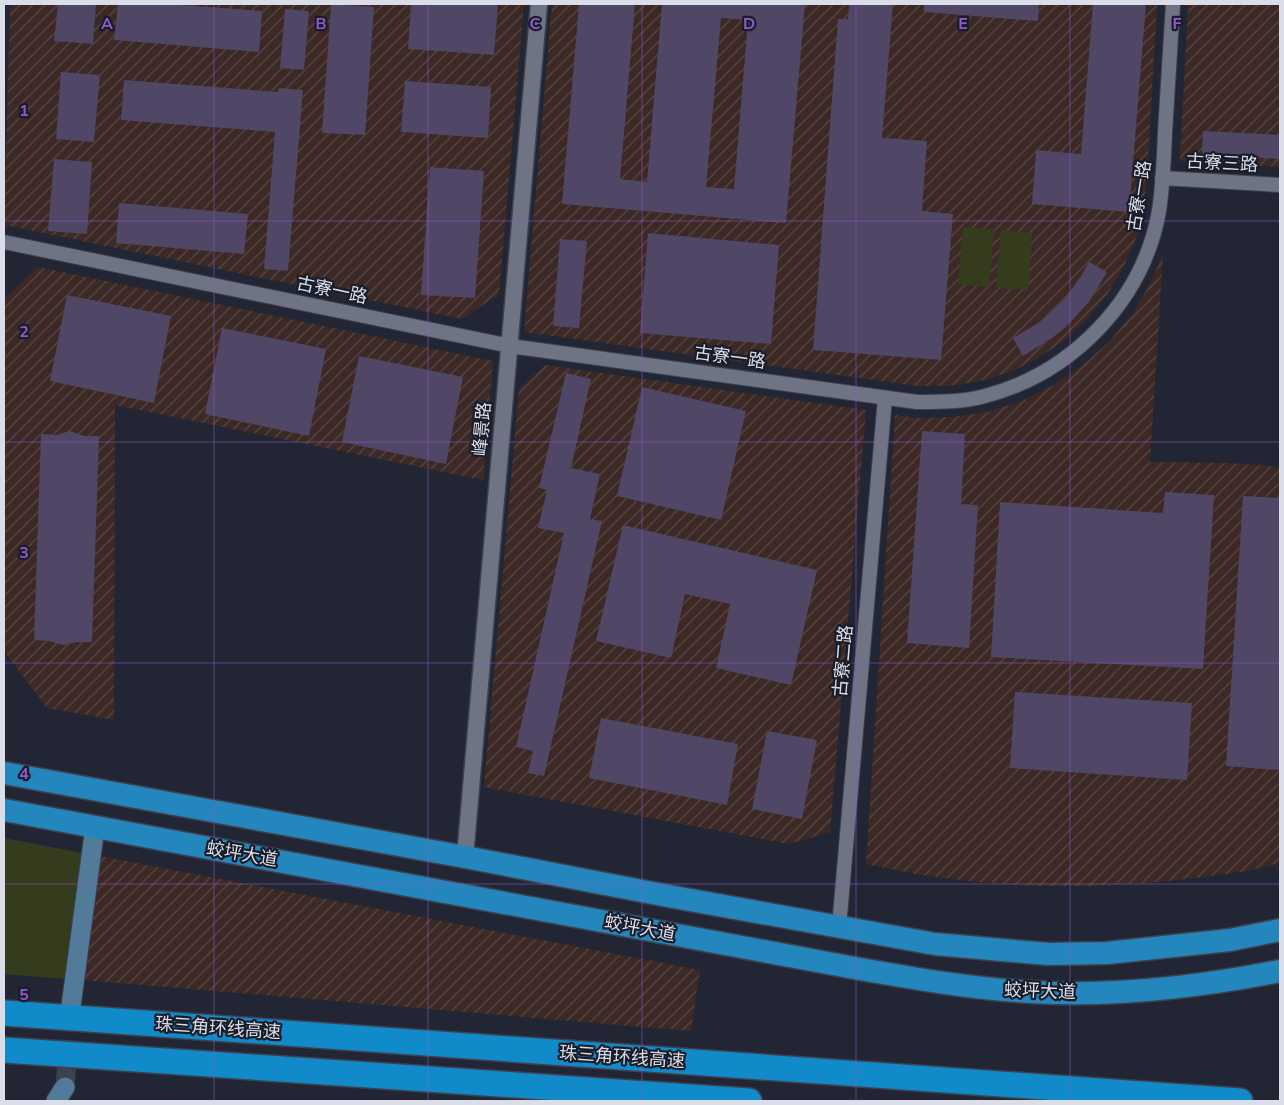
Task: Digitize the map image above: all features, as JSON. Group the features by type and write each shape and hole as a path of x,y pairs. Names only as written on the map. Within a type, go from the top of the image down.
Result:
{"highway":[{"name":"蛟坪大道","path":"4,773 935,944 1048,954 1107,953 1230,940 1280,930"},
{"name":"蛟坪大道","path":"4,810 860,969 972,987 1033,993 1156,990 1223,982 1280,971"},
{"name":"珠三角环线高速","path":"4,1013 1240,1101"},
{"name":"珠三角环线高速","path":"4,1050 749,1101"}],"main road":[{"path":"71,1006 95,827"}],"street":[{"name":"峰景路","path":"466,857 539,4"},
{"name":"古寮一路","path":"4,242 510,346 918,402 951,402 984,396 1016,386 1046,372 1074,353 1099,330 1120,304 1137,275 1150,244 1159,212 1173,4"},
{"name":"古寮三路","path":"1162,178 1280,185"},
{"name":"古寮二路","path":"839,927 885,398"}],"shaded area":[{"path":"10,4 524,4 499,294 462,319 4,225"},
{"path":"552,4 1157,4 1147,177 1143,209 1136,239 1123,268 1107,295 1087,319 1064,341 1038,358 1010,372 980,381 950,386 918,386 524,332"},
{"path":"1188,4 1280,4 1280,167 1180,161"},
{"path":"1163,253 1150,462 1229,463 1280,467 1280,863 1246,871 1203,877 1147,883 1090,886 1034,886 977,882 921,875 866,864 895,415 917,418 952,417 987,412 1022,401 1054,385 1083,365 1110,341 1133,313 1151,282"},
{"path":"38,267 493,361 483,480 115,405 114,720 47,708 4,651 4,299"},
{"path":"545,365 866,410 830,832 789,844 484,787 519,389"},
{"path":"100,856 700,970 691,1031 83,980"}],"green space":[{"path":"963,227 994,230 989,287 958,284"},
{"path":"1001,230 1032,233 1028,290 996,288"},
{"path":"4,838 82,853 66,979 4,974"}],"building":[{"path":"58,4 96,4 93,44 54,41"},
{"path":"118,4 168,4 262,11 259,52 114,40"},
{"path":"331,4 374,7 365,135 322,133"},
{"path":"411,4 498,4 494,55 408,49"},
{"path":"579,4 635,4 620,179 647,182 662,4 805,4 786,223 562,204","holes":["721,18 748,20 734,189 706,187"]},
{"path":"849,4 893,4 882,138 927,141 922,211 953,214 941,360 813,350 838,19 848,19"},
{"path":"924,4 1039,4 1038,21 924,12"},
{"path":"1093,4 1146,4 1129,212 1032,204 1036,150 1081,154"},
{"path":"285,9 309,11 304,70 280,68"},
{"path":"61,72 100,75 94,142 56,139"},
{"path":"124,80 278,92 279,88 303,90 288,271 264,269 275,132 121,120"},
{"path":"405,81 491,87 488,138 401,132"},
{"path":"1203,131 1280,135 1280,159 1202,155"},
{"path":"54,159 92,162 87,234 48,231"},
{"path":"430,167 484,171 475,298 421,295"},
{"path":"119,203 248,214 244,254 116,243"},
{"path":"648,233 779,245 771,344 640,333"},
{"path":"560,239 587,241 579,328 553,326"},
{"path":"1089,262 1107,272 1089,302 1066,327 1023,356 1013,338 1040,322 1063,301"},
{"path":"67,295 171,316 154,403 50,381"},
{"path":"222,328 326,349 309,436 205,414"},
{"path":"359,356 463,377 446,464 342,442"},
{"path":"566,373 591,379 571,468 600,474 590,519 602,521 544,776 528,773 533,751 516,747 564,533 538,528 547,490 539,488"},
{"path":"642,387 746,411 721,520 617,496"},
{"path":"70,431 84,436 99,436 92,642 76,642 63,645 49,641 34,640 41,434 56,435"},
{"path":"922,431 965,434 961,504 978,505 969,648 907,643"},
{"path":"1165,492 1214,495 1203,669 991,657 1000,502 1163,513"},
{"path":"1243,496 1280,498 1280,770 1226,766"},
{"path":"623,525 817,570 791,685 716,668 730,604 685,594 671,658 596,641"},
{"path":"1015,692 1192,703 1187,780 1010,768"},
{"path":"601,718 738,744 727,805 589,778"},
{"path":"767,731 817,740 802,819 752,809"}],"tunnel":[{"path":"65,1087 71,1006"}]}
